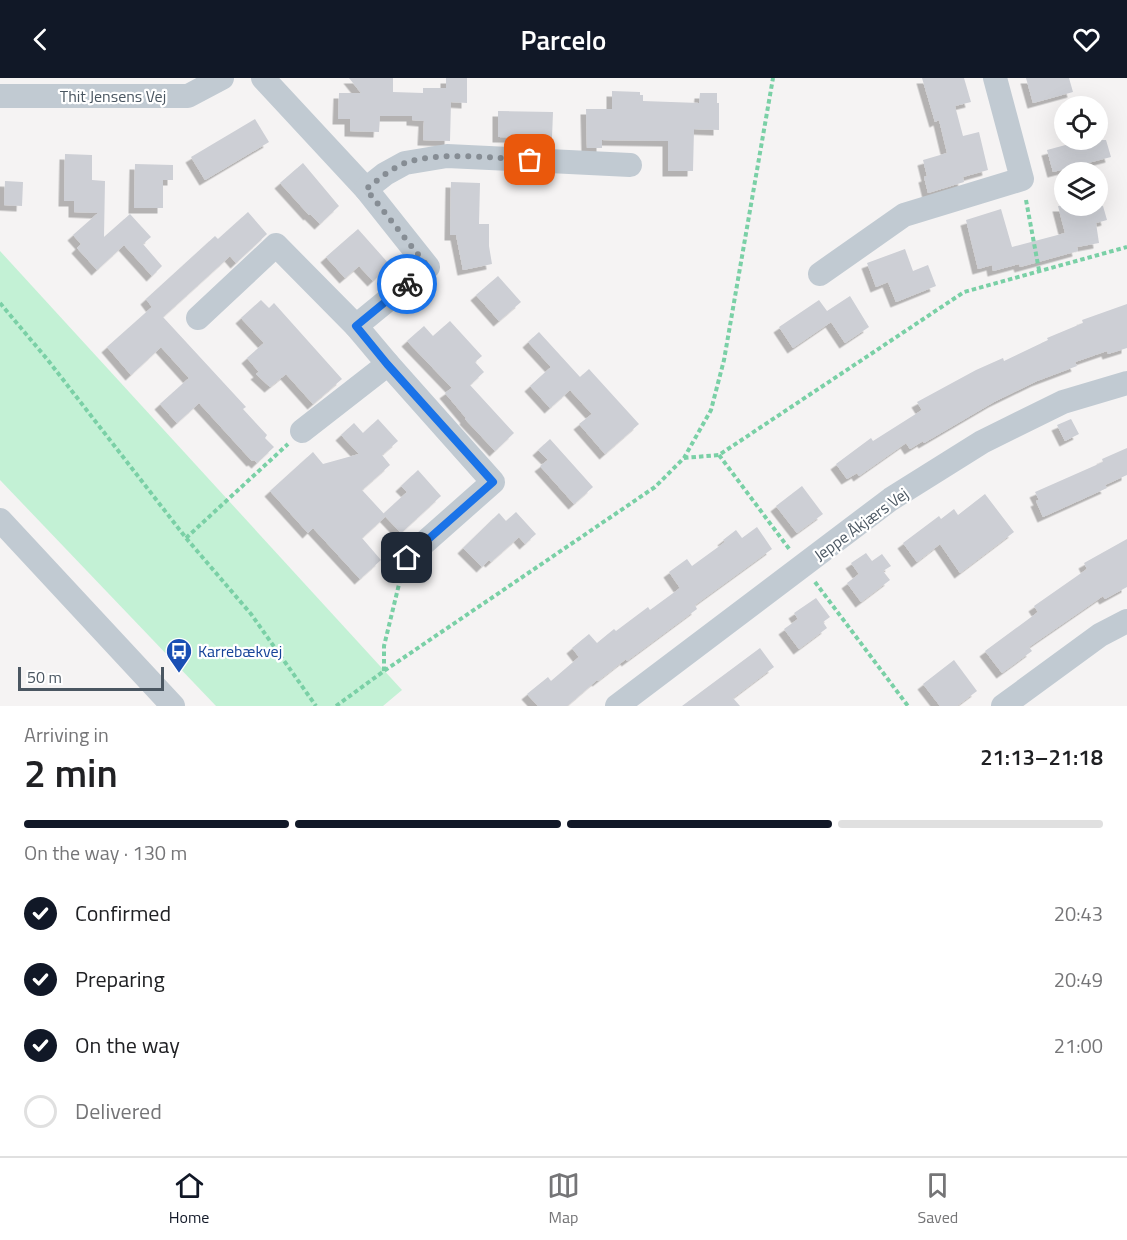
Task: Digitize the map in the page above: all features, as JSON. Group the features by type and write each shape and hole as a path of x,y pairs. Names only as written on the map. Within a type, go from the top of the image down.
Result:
{"street":[{"name":"Thit Jensens Vej","path":"0,96 188,96 222,78"},
{"path":"263,78 366,189 428,267 356,326"},
{"path":"820,274 904,215 1022,179 996,78"},
{"path":"366,189 385,174 405,163 447,156 630,165"},
{"path":"198,318 276,245 356,326 493,482 407,558"},
{"path":"302,431 387,364"},
{"name":"Jeppe Åkjærs Vej","path":"617,706 891,500 982,442 1063,402 1127,383"},
{"path":"0,520 173,706"},
{"path":"1003,706 1100,635 1127,621"}],"path":[{"path":"336,706 655,487 684,458 711,410 724,360 773,78"},
{"path":"1022,179 1039,270"},
{"path":"684,458 719,455 964,292 1127,247"},
{"path":"0,303 47,359 186,538 251,614 316,706"},
{"path":"186,538 302,431"},
{"path":"384,671 384,646 396,592 407,558"}],"green space":[{"path":"0,251 402,690 383,706 216,706 0,480"}],"building":[{"path":"349,78 393,78 393,92 423,93 423,88 446,88 446,78 467,78 467,103 451,102 450,141 423,140 424,121 412,120 412,116 380,116 379,132 350,131 350,119 338,119 339,93 361,93"},
{"path":"922,78 964,78 971,102 955,106 963,136 979,132 988,170 963,177 964,182 928,193 923,160 947,153 939,120 935,122"},
{"path":"1026,78 1069,78 1073,92 1033,103"},
{"path":"612,91 640,92 640,95 643,95 643,101 699,103 700,93 717,93 719,130 694,129 693,171 668,171 668,141 602,140 602,148 587,148 586,109 612,109"},
{"path":"498,111 553,112 552,138 498,137"},
{"path":"255,119 269,142 205,180 191,157"},
{"path":"1108,147 1111,157 1092,162 1054,162 1053,172 1047,150 1054,148 1054,150 1108,150"},
{"path":"65,154 92,155 92,180 105,181 104,237 130,214 151,237 143,244 162,266 152,276 124,245 97,270 77,248 81,244 73,235 98,213 74,212 74,201 64,201"},
{"path":"303,163 339,206 320,224 280,183"},
{"path":"135,164 173,165 173,180 163,180 163,208 134,208"},
{"path":"5,181 23,182 22,206 4,205"},
{"path":"451,182 480,183 479,224 489,224 492,264 463,270 456,235 450,235"},
{"path":"1001,209 1012,247 1065,233 1061,216 1106,216 1107,220 1096,223 1099,243 1077,247 1078,251 1020,267 1019,264 993,271 992,265 978,269 966,220"},
{"path":"248,212 267,234 236,263 230,256 163,317 246,407 243,409 267,435 265,438 274,447 257,463 252,461 199,403 177,423 160,404 189,378 161,347 131,375 107,347 152,307 146,299 215,236 218,239"},
{"path":"358,229 390,265 373,281 359,266 345,278 326,257"},
{"path":"905,249 913,271 928,265 936,286 896,302 888,282 876,287 867,263"},
{"path":"498,276 521,302 499,321 476,295"},
{"path":"850,296 869,327 845,343 831,322 793,348 779,327 819,300 827,311"},
{"path":"261,300 269,308 274,303 342,379 313,404 286,374 270,387 256,374 259,372 247,358 264,343 241,318"},
{"path":"1127,304 1127,348 1108,354 1107,351 1075,362 1077,366 1037,381 994,402 924,443 923,441 910,449 906,443 859,476 857,473 847,479 836,464 871,438 873,441 922,410 917,402 976,370 1003,358 1004,361 1048,340 1047,338 1083,323 1082,320"},
{"path":"450,321 482,356 475,362 484,372 470,385 514,433 495,451 465,419 445,393 452,388 407,341 424,326 433,336"},
{"path":"539,332 580,377 589,369 639,424 605,454 579,424 592,414 570,390 550,408 530,386 551,367 528,342"},
{"path":"378,419 398,441 382,455 390,465 362,490 386,516 362,538 381,560 360,579 313,528 308,533 270,491 313,452 323,464 359,454 341,435 354,423 363,433"},
{"path":"1071,419 1079,434 1065,441 1057,425"},
{"path":"550,439 593,487 574,504 540,466 548,460 538,450"},
{"path":"1127,448 1127,475 1105,485 1107,488 1043,517 1035,492 1103,462 1102,459"},
{"path":"418,470 441,496 401,533 383,514 407,492 401,486"},
{"path":"802,486 823,514 797,533 776,506"},
{"path":"985,494 1014,532 960,573 940,544 917,562 903,543 939,516 941,519 954,509 958,515"},
{"path":"516,512 536,534 525,544 519,537 482,567 463,548 499,513 506,521"},
{"path":"757,527 772,549 695,605 697,609 627,661 626,659 597,680 567,706 538,706 527,694 548,677 551,681 579,657 572,648 589,634 597,643 614,629 616,631 648,607 650,610 680,588 669,572 687,559 692,566 725,542 723,540 736,530 742,538"},
{"path":"1127,539 1127,587 1105,599 1103,596 1029,647 1032,651 1002,673 985,651 1038,612 1034,606 1087,569 1084,563"},
{"path":"866,553 872,561 882,554 891,566 883,571 890,580 861,602 847,583 859,574 851,563"},
{"path":"816,598 830,617 823,622 827,628 799,649 784,629 798,619 794,613"},
{"path":"760,648 774,667 733,698 740,706 682,706"},
{"path":"954,660 977,691 957,706 940,706 923,684"}],"way so far":[{"path":"407,284 428,267 366,189 385,174 405,163 447,156 530,160"}],"place":[{"name":"Karrebækvej","path":"179,674"}],"route":[{"path":"407,284 356,326 493,482 407,558"}]}
